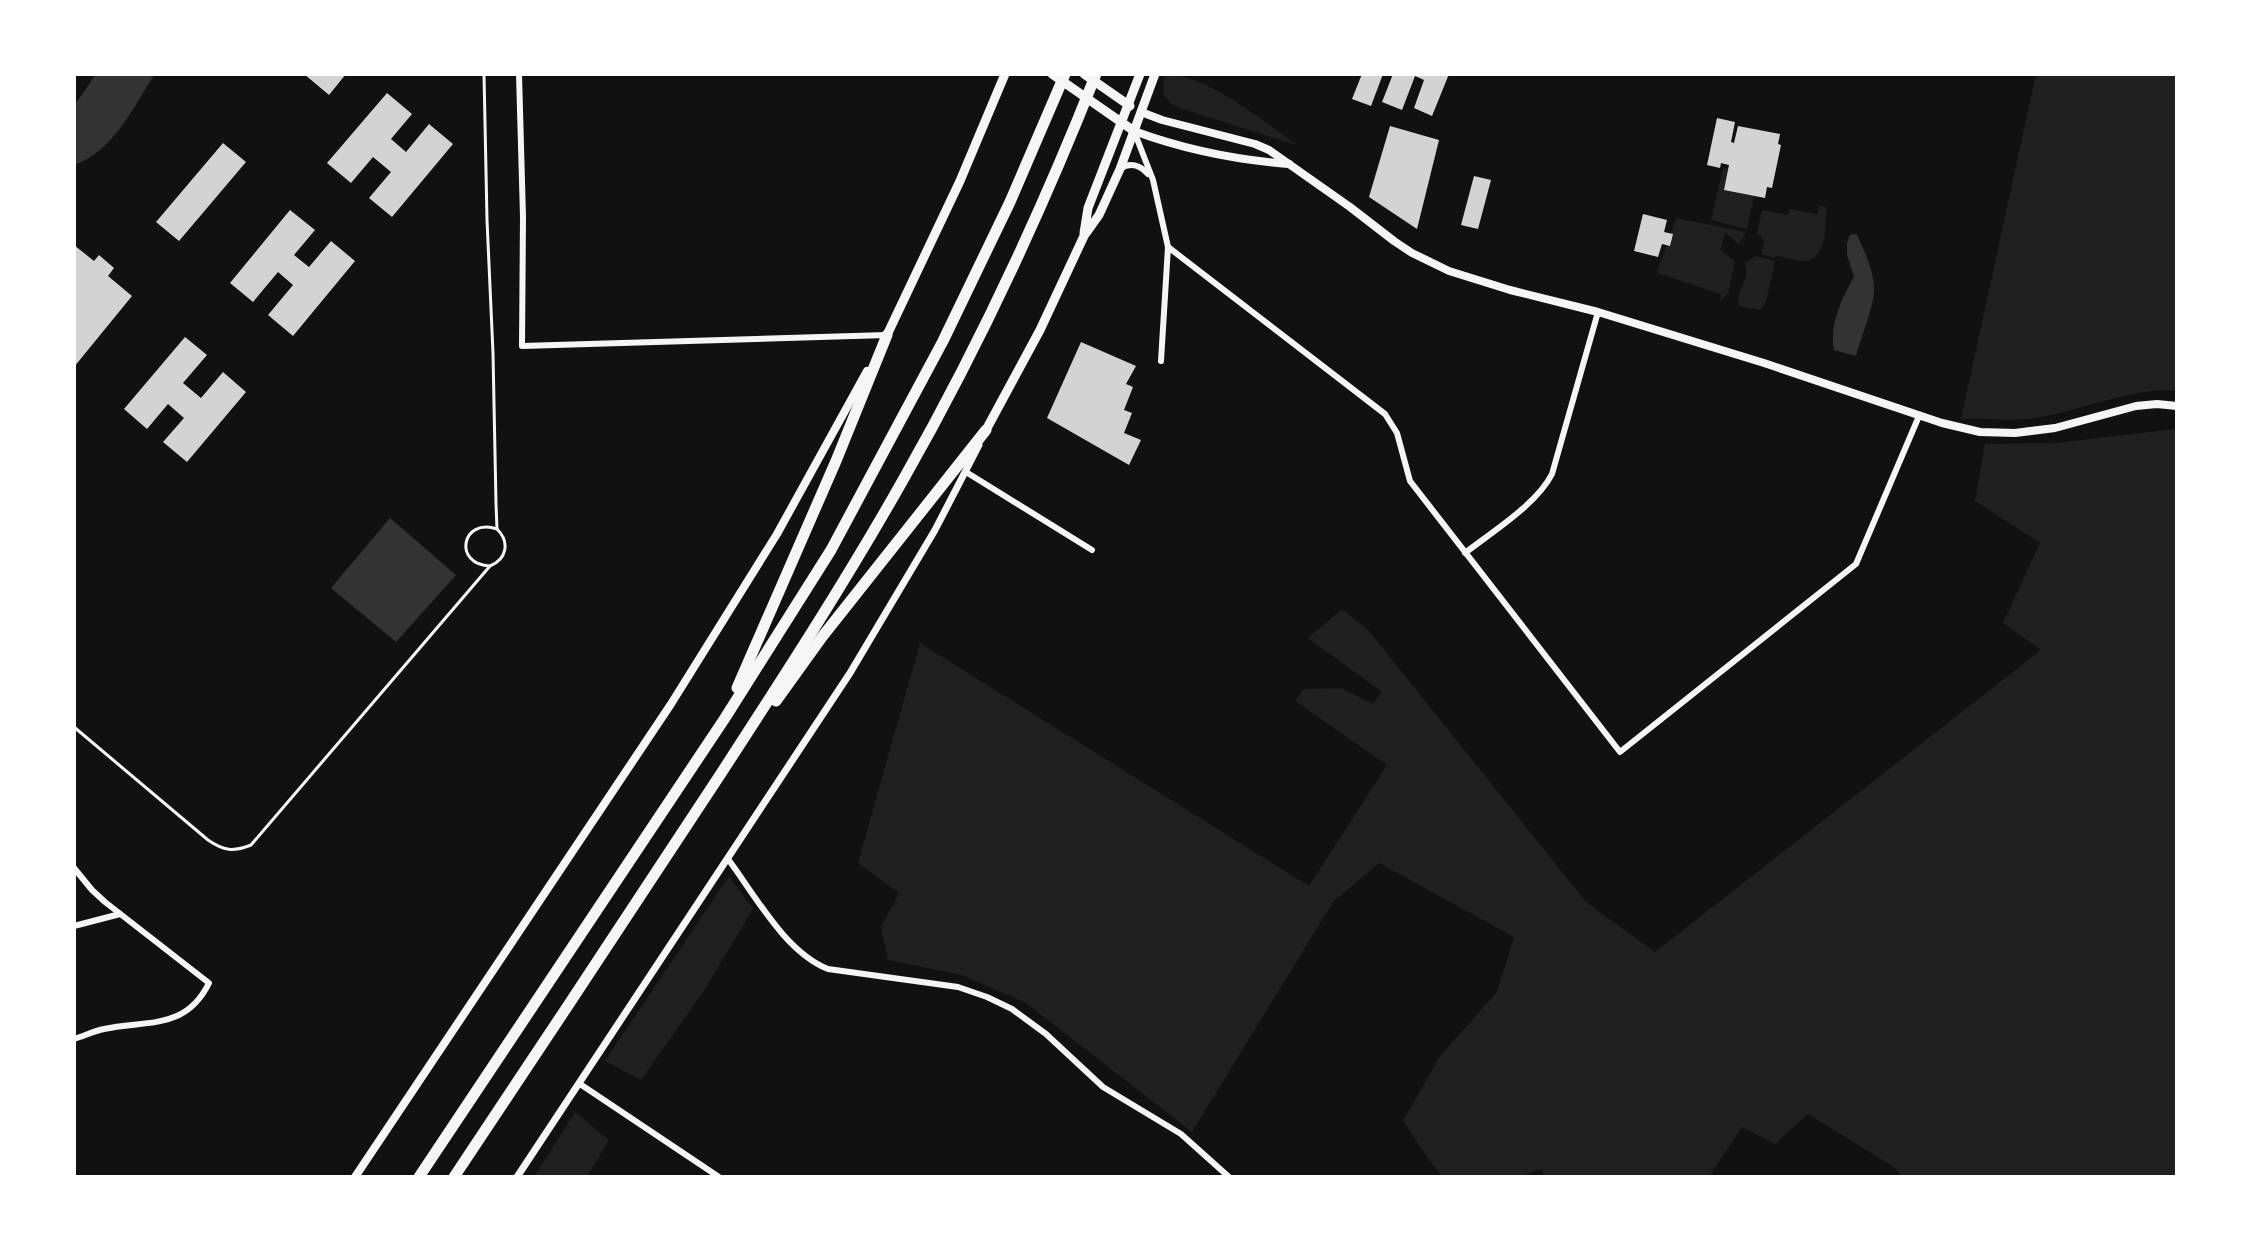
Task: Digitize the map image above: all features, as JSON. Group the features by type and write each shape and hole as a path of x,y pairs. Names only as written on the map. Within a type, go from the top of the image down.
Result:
{"highway":[{"path":"419,1177 725,718 831,550 893,437 979,267 1065,74"},
{"path":"454,1177 808,640 905,477 991,311 1076,127 1096,74"},
{"path":"725,718 887,335"},
{"path":"698,808 822,637 986,430"}],"main road":[{"path":"355,1177 679,691 777,534 887,335 960,181 1005,74"},
{"path":"1052,74 1120,124 1157,140 1249,161 1290,165"},
{"path":"1084,74 1141,112 1269,150 1394,241 1449,271 1778,367 1951,426 1980,432 2015,433 2063,427 2136,406 2177,406"},
{"path":"1084,236 1088,208 1140,74"},
{"path":"986,430 1040,330 1084,236 1099,215 1120,169 1155,74"}],"street":[{"path":"519,74 523,217 522,346 887,335"},
{"path":"1134,131 1153,180 1168,247 1161,361"},
{"path":"1120,169 1136,165 1153,180"},
{"path":"1168,247 1378,407 1397,433 1410,481 1620,752 1856,564 1919,416"},
{"path":"1465,553 1533,500 1552,474 1598,312"},
{"path":"517,1177 850,673 915,566 986,430"},
{"path":"966,472 1092,550"},
{"path":"728,859 786,938 812,963 828,969 958,987 1012,1009 1046,1034 1103,1087 1181,1134 1229,1177"},
{"path":"74,868 92,890 120,914 209,983 197,1003 181,1016 102,1029 74,1039"},
{"path":"74,926 120,914"},
{"path":"580,1084 719,1177"}],"lane":[{"path":"484,74 497,529"},
{"path":"487,526 497,529 502,534 506,550 497,563 480,566 466,553 465,543 469,534 487,526"},
{"path":"74,727 221,849 236,851 251,845 490,566"}],"shaded area":[{"path":"96,74 155,74 111,139 100,150 74,165 74,106"},
{"path":"1166,74 1182,76 1217,90 1297,145 1176,107 1164,93"},
{"path":"2036,74 2177,74 2177,391 2128,395 2032,418 1961,419"},
{"path":"1723,168 1729,169 1725,190 1754,196 1747,229 1711,220"},
{"path":"1819,206 1826,207 1826,223 1824,240 1817,255 1802,261 1761,254 1764,242 1757,234 1762,210 1788,215 1790,209 1817,214"},
{"path":"1676,218 1746,232 1739,244 1725,233 1720,250 1735,261 1728,293 1720,301 1721,294 1657,273"},
{"path":"1852,234 1858,237 1866,255 1874,287 1870,312 1856,356 1834,350 1833,341 1838,312 1854,277 1847,255 1847,244"},
{"path":"1756,256 1775,261 1766,301 1760,310 1739,306 1738,301 1746,275 1745,263"},
{"path":"2175,429 2177,1177 1902,1177 1894,1167 1808,1114 1775,1144 1742,1127 1709,1177 1546,1177 1541,1169 1519,1177 1443,1177 1403,1121 1440,1056 1497,992 1514,937 1379,863 1333,902 1192,1132 1026,1003 962,975 888,960 881,927 899,893 858,863 920,643 1309,886 1387,765 1295,701 1304,689 1342,688 1373,704 1382,692 1308,638 1342,609 1369,631 1586,902 1655,952 2041,650 2003,623 2040,543 1975,501 1985,444 2056,443"},
{"path":"390,518 456,575 396,642 331,588"},
{"path":"729,876 753,909 703,992 641,1080 605,1061"},
{"path":"575,1112 609,1140 587,1177 534,1177"}],"building":[{"path":"304,74 346,74 329,95"},
{"path":"1362,74 1383,74 1371,106 1352,99"},
{"path":"1393,74 1449,74 1432,116 1414,108 1424,80 1415,76 1402,110 1382,102"},
{"path":"387,93 412,114 391,139 406,152 429,124 453,144 392,217 369,198 391,172 373,157 351,183 327,163"},
{"path":"1717,118 1735,122 1731,142 1734,143 1738,126 1780,134 1778,144 1781,145 1772,188 1767,187 1765,198 1724,190 1729,165 1721,163 1720,168 1707,165"},
{"path":"1390,126 1439,140 1417,229 1369,197"},
{"path":"223,143 246,162 179,241 156,222"},
{"path":"1474,176 1491,180 1478,229 1461,225"},
{"path":"290,210 315,230 294,255 309,267 331,241 355,261 293,336 268,315 293,285 278,272 253,302 230,283"},
{"path":"1643,214 1667,220 1664,232 1673,234 1670,246 1662,244 1658,257 1634,251"},
{"path":"74,245 94,261 99,255 114,268 108,276 132,296 74,367"},
{"path":"185,337 207,355 183,383 201,398 223,372 246,392 187,462 163,442 184,418 168,404 147,429 124,409"},
{"path":"1081,342 1136,366 1126,384 1133,387 1124,410 1132,413 1124,433 1141,440 1129,465 1047,418"}]}
